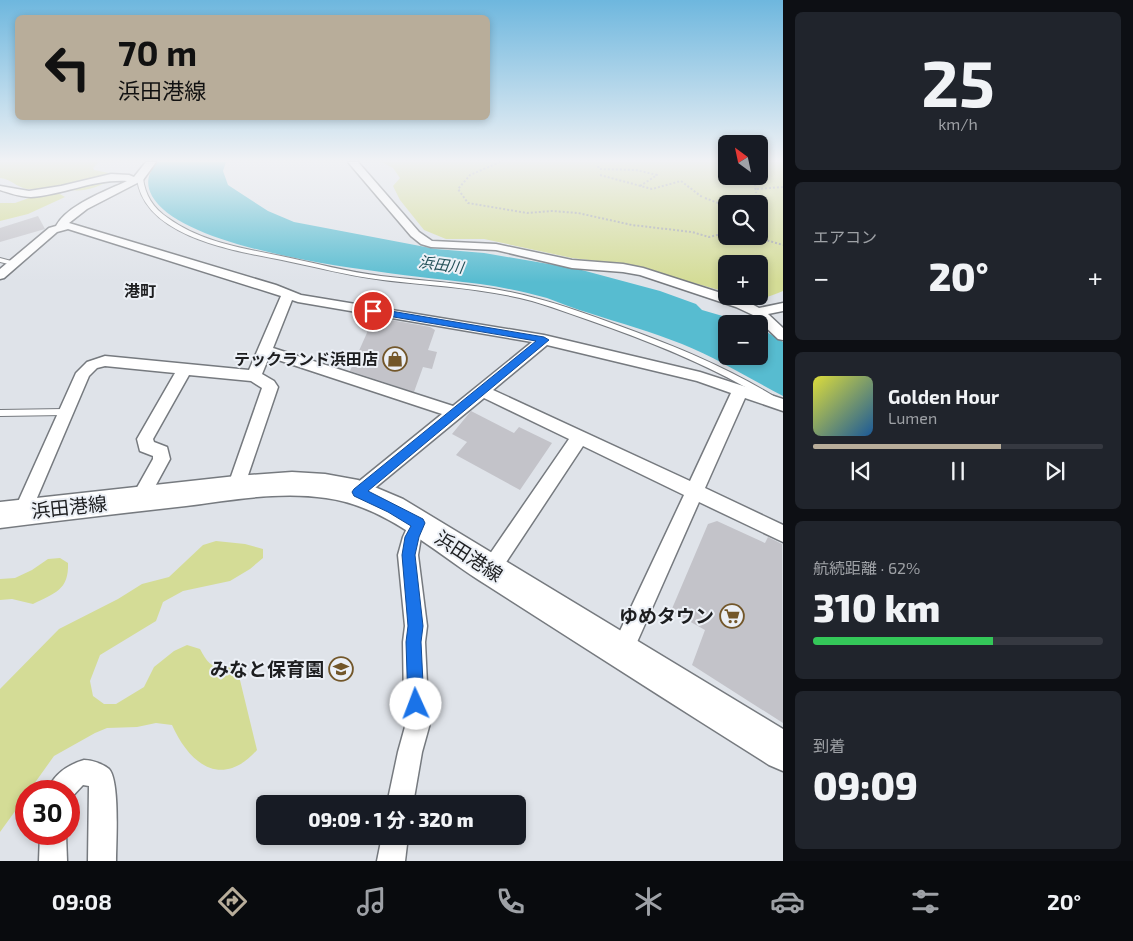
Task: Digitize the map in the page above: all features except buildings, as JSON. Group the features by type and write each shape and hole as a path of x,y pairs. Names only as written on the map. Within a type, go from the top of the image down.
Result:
{"main road":[{"name":"浜田港線","path":"11,514 236,488 301,484 358,492 393,508 418,523 490,570 783,751"}],"street":[{"path":"61,226 64,221 91,202"},
{"path":"388,202 415,234 425,242 444,245 496,247 572,264 633,270 735,301 758,312 783,336"},
{"path":"0,275 53,230 61,226 75,227 298,298 544,340 700,378 783,405"},
{"path":"254,376 266,351 288,294"},
{"path":"758,312 783,307"},
{"path":"358,492 544,340"},
{"path":"266,351 456,413"},
{"path":"11,514 82,373 99,362 105,361 254,376 265,382 270,387 236,488"},
{"path":"138,500 162,459 161,452 146,446 145,439 185,369"},
{"path":"483,391 783,534"},
{"path":"622,650 696,492 740,391"},
{"path":"490,570 580,437"},
{"path":"402,795 410,752 420,716 416,704 414,642 416,626 408,555 412,537 418,523"},
{"path":"70,780 82,772 93,772 101,779 104,794 102,861"},
{"path":"53,845 53,861"},
{"path":"391,861 394,845"}],"lane":[{"path":"149,202 154,209 180,229 199,237 243,250 361,274 493,291 532,299 592,318 689,354 748,383 783,405"},
{"path":"0,260 13,263"},
{"path":"0,413 64,412"}],"path":[{"path":"467,202 527,213 552,211 578,213 632,225 710,236 718,234"},
{"path":"768,241 782,245 783,242"}],"green space":[{"path":"54,202 28,214 0,221 0,203"},
{"path":"402,202 718,202 718,245 768,245 768,202 783,202 783,291 768,297 768,255 718,255 718,290 630,265 572,258 484,239 446,239 424,230"},
{"path":"216,541 245,544 263,549 263,558 250,569 230,581 183,591 163,602 156,621 100,655 90,681 93,696 104,704 116,704 144,687 154,667 174,651 187,645 200,649 211,664 218,667 229,667 239,676 257,750 244,762 231,768 219,770 208,767 198,761 179,739 172,725 156,723 137,727 107,728 54,756 37,780 15,780 15,811 0,832 0,689 59,629 118,599 142,584 169,577 203,545"},
{"path":"60,558 68,563 68,572 59,590 33,604 12,599 0,600 0,579 15,578 32,570 48,559"}],"water":[{"name":"浜田川","path":"158,202 254,202 268,211 294,222 436,249 484,253 578,269 660,291 696,304 702,310 719,315 718,361 682,344 547,298 488,285 303,260 253,248 208,234 173,217"},
{"path":"768,333 783,342 783,396 726,365 768,365"}],"place":[{"name":"テックランド浜田店","path":"395,359"},
{"name":"ゆめタウン","path":"732,616"},
{"name":"みなと保育園","path":"341,669"}],"district":[{"name":"港町","path":"140,291"}],"route":[{"path":"373,311 544,340 358,492 393,508 418,523 412,537 408,555 416,626 414,642 416,704"}]}
